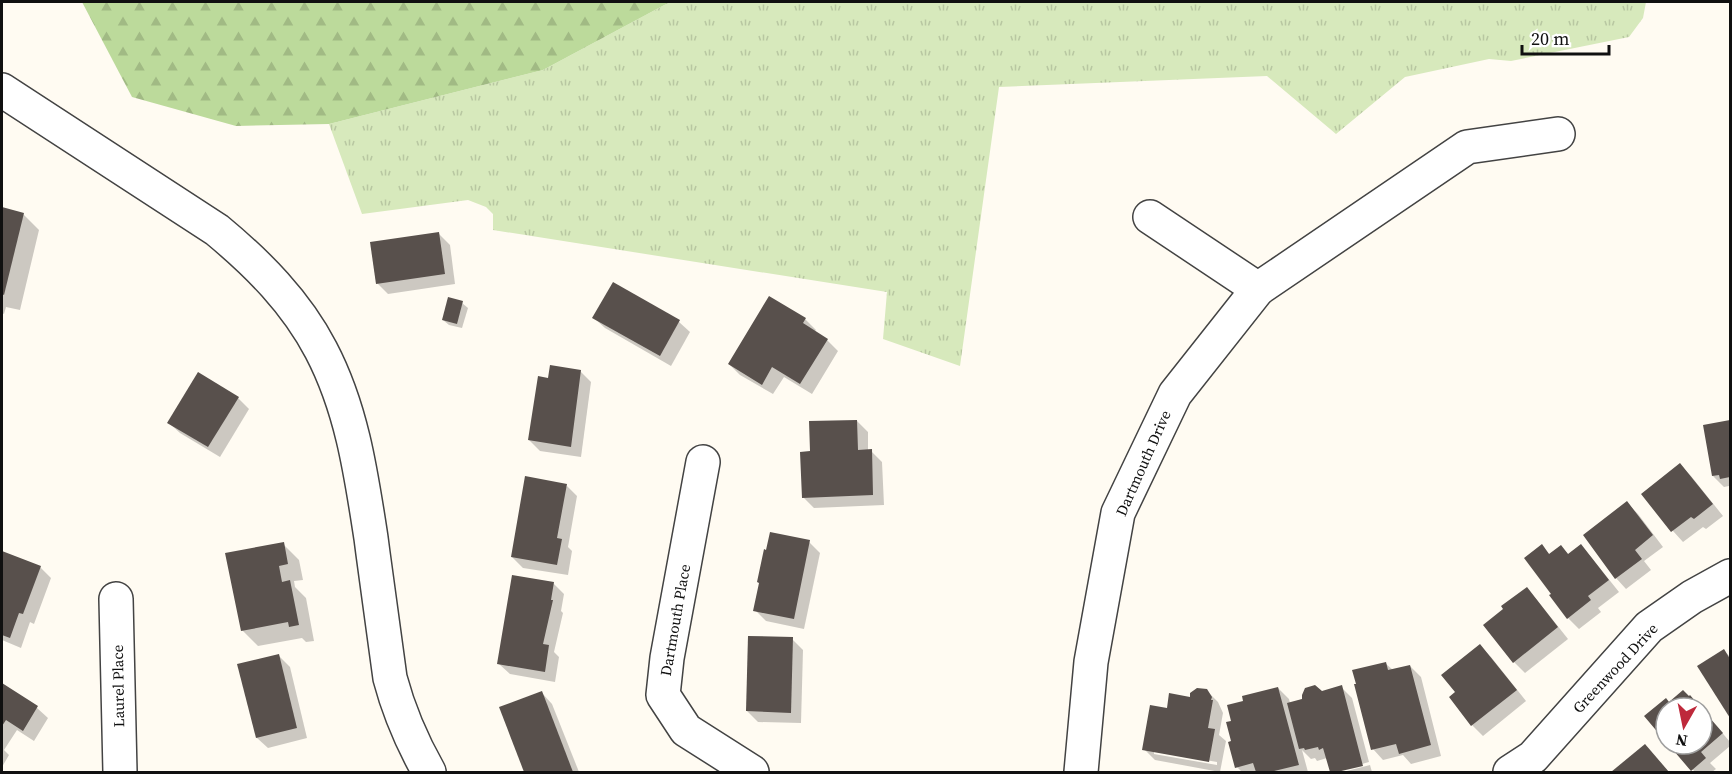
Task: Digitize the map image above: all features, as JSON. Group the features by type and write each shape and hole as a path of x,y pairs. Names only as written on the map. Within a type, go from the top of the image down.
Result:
{"street":[{"path":"2,90 217,230 271,279 301,317 321,349 340,390 353,434 363,483 390,678 412,743 429,772"},
{"name":"Dartmouth Drive","path":"1081,772 1091,662 1118,513 1175,394 1258,289 1467,147 1558,134"},
{"path":"1150,217 1258,289"},
{"name":"Dartmouth Place","path":"703,462 667,658 663,695 686,730 752,772"},
{"name":"Greenwood Drive","path":"1529,767 1649,627 1692,597 1731,576"},
{"name":"Laurel Place","path":"116,599 120,772"}],"green space":[{"path":"82,2 670,2 543,70 329,124 236,126 132,97"},
{"path":"670,2 1646,2 1643,18 1629,37 1511,61 1489,59 1405,77 1336,134 1267,76 999,87 960,366 883,339 887,292 493,230 493,214 486,207 468,200 362,214 329,124 543,70"}],"building":[{"path":"2,207 24,213 4,295 2,294"},
{"path":"439,232 445,274 376,284 370,242"},
{"path":"613,282 680,320 660,356 592,318"},
{"path":"769,296 806,318 803,323 828,339 800,384 772,367 762,385 728,364"},
{"path":"448,297 463,301 457,324 442,320"},
{"path":"550,365 581,370 571,447 528,440 538,376 548,378"},
{"path":"198,372 239,397 208,447 167,423"},
{"path":"857,420 858,450 872,449 873,495 802,498 800,452 810,451 809,421"},
{"path":"1730,420 1730,477 1720,479 1719,475 1712,476 1703,425"},
{"path":"1680,463 1713,504 1694,519 1691,517 1671,532 1641,494"},
{"path":"525,476 567,484 557,538 562,539 557,565 511,557"},
{"path":"1627,501 1653,535 1635,550 1642,559 1615,579 1583,535"},
{"path":"770,532 810,540 794,619 753,611 764,549 766,550"},
{"path":"284,542 288,564 279,566 282,582 290,580 299,625 289,627 288,622 241,631 225,553"},
{"path":"1542,544 1549,554 1561,545 1568,554 1581,544 1609,580 1588,596 1591,600 1567,619 1524,558"},
{"path":"2,551 41,566 23,614 19,613 10,638 2,635"},
{"path":"512,575 554,582 551,600 553,600 543,644 549,645 545,672 497,664"},
{"path":"1527,587 1558,627 1513,663 1483,625 1503,609 1501,606"},
{"path":"748,636 793,637 791,713 746,711"},
{"path":"1480,644 1517,690 1471,726 1449,697 1455,692 1441,675"},
{"path":"1724,649 1730,659 1730,718 1697,666"},
{"path":"279,654 297,728 256,738 237,664"},
{"path":"1386,662 1388,670 1410,665 1431,745 1399,754 1396,744 1371,750 1352,670"},
{"path":"2,683 38,706 23,731 6,720 2,726"},
{"path":"1315,685 1322,691 1342,685 1363,766 1330,772 1323,748 1319,750 1318,747 1299,749 1287,703 1302,699 1305,688"},
{"path":"1278,687 1299,765 1270,772 1256,772 1253,763 1235,768 1228,742 1231,741 1226,722 1231,721 1227,705 1243,701 1242,696"},
{"path":"1197,688 1207,689 1213,700 1208,728 1215,729 1209,762 1142,750 1150,705 1167,708 1169,693 1190,697 1190,693"},
{"path":"1683,690 1689,696 1676,696"},
{"path":"542,691 573,772 524,772 499,707"},
{"path":"1654,708 1654,728 1644,716"},
{"path":"1714,723 1723,733 1714,741"},
{"path":"1645,744 1669,772 1611,772"},
{"path":"1678,756 1704,756 1706,758 1691,771"}]}
